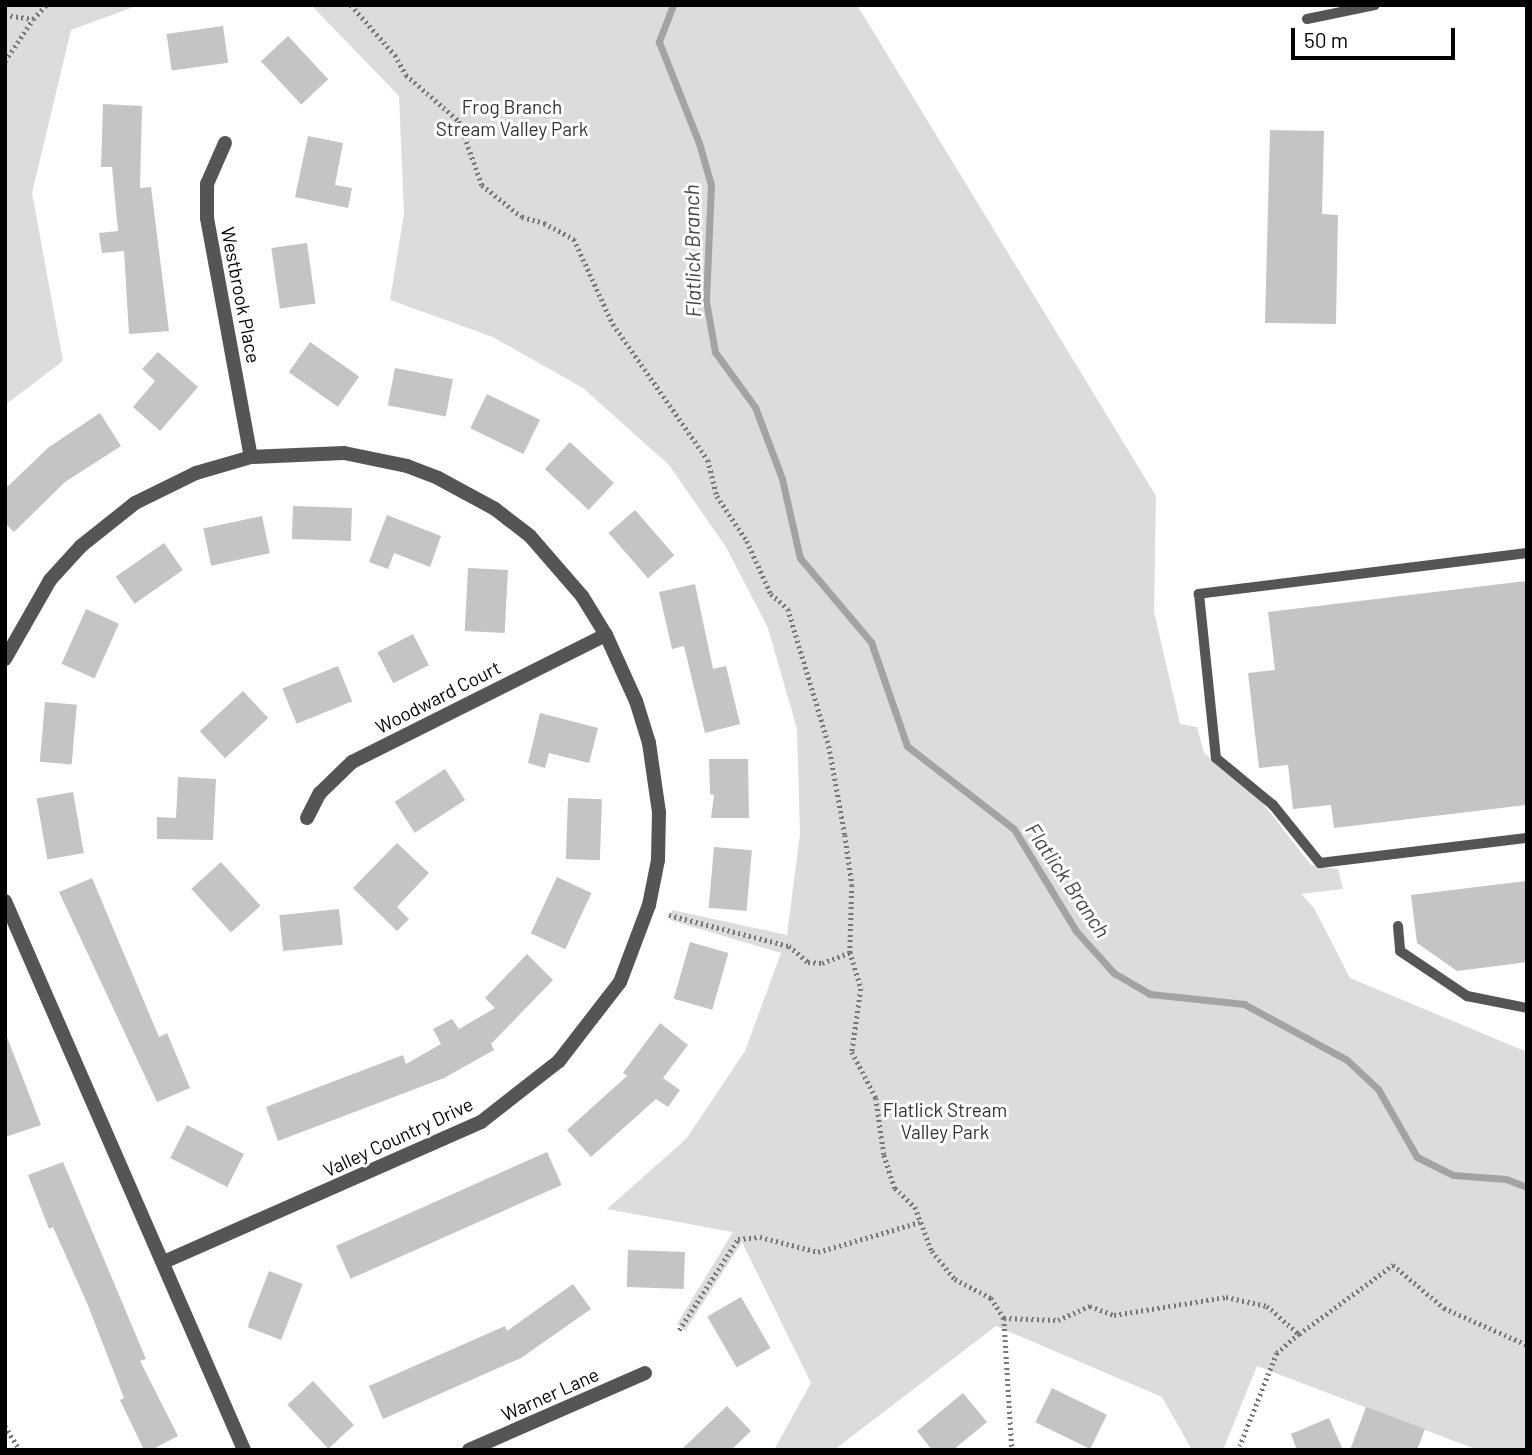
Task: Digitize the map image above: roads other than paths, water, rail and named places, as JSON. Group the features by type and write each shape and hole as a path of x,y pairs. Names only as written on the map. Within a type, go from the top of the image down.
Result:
{"street":[{"name":"Westbrook Place","path":"225,144 207,184 206,205 251,457"},
{"name":"Valley Country Drive","path":"5,659 50,580 98,530 176,481 251,457 344,453 407,466 457,487 530,536 568,577 606,635 636,701 649,743 656,776 658,860 638,940 620,982 598,1014 541,1078 481,1122 163,1262"},
{"name":"Woodward Court","path":"307,818 320,793 352,762 606,635"},
{"path":"5,901 244,1450"},
{"name":"Warner Lane","path":"470,1450 645,1373"}],"lane":[{"path":"1307,19 1375,5"},
{"path":"1527,553 1199,594 1216,758 1262,793 1320,863 1527,838"},
{"path":"1398,926 1401,951 1467,996 1527,1008"}],"waterway":[{"name":"Flatlick Branch","path":"673,5 659,42 699,143 711,185 706,301 715,352 755,407 782,479 800,558 871,642 907,746 1014,829 1076,931 1114,973 1150,994 1244,1004 1347,1060 1378,1089 1417,1157 1453,1175 1506,1179 1527,1187"}],"park label":[{"name":"Frog Branch Stream Valley Park","path":"512,118"},
{"name":"Flatlick Stream Valley Park","path":"945,1121"}]}
